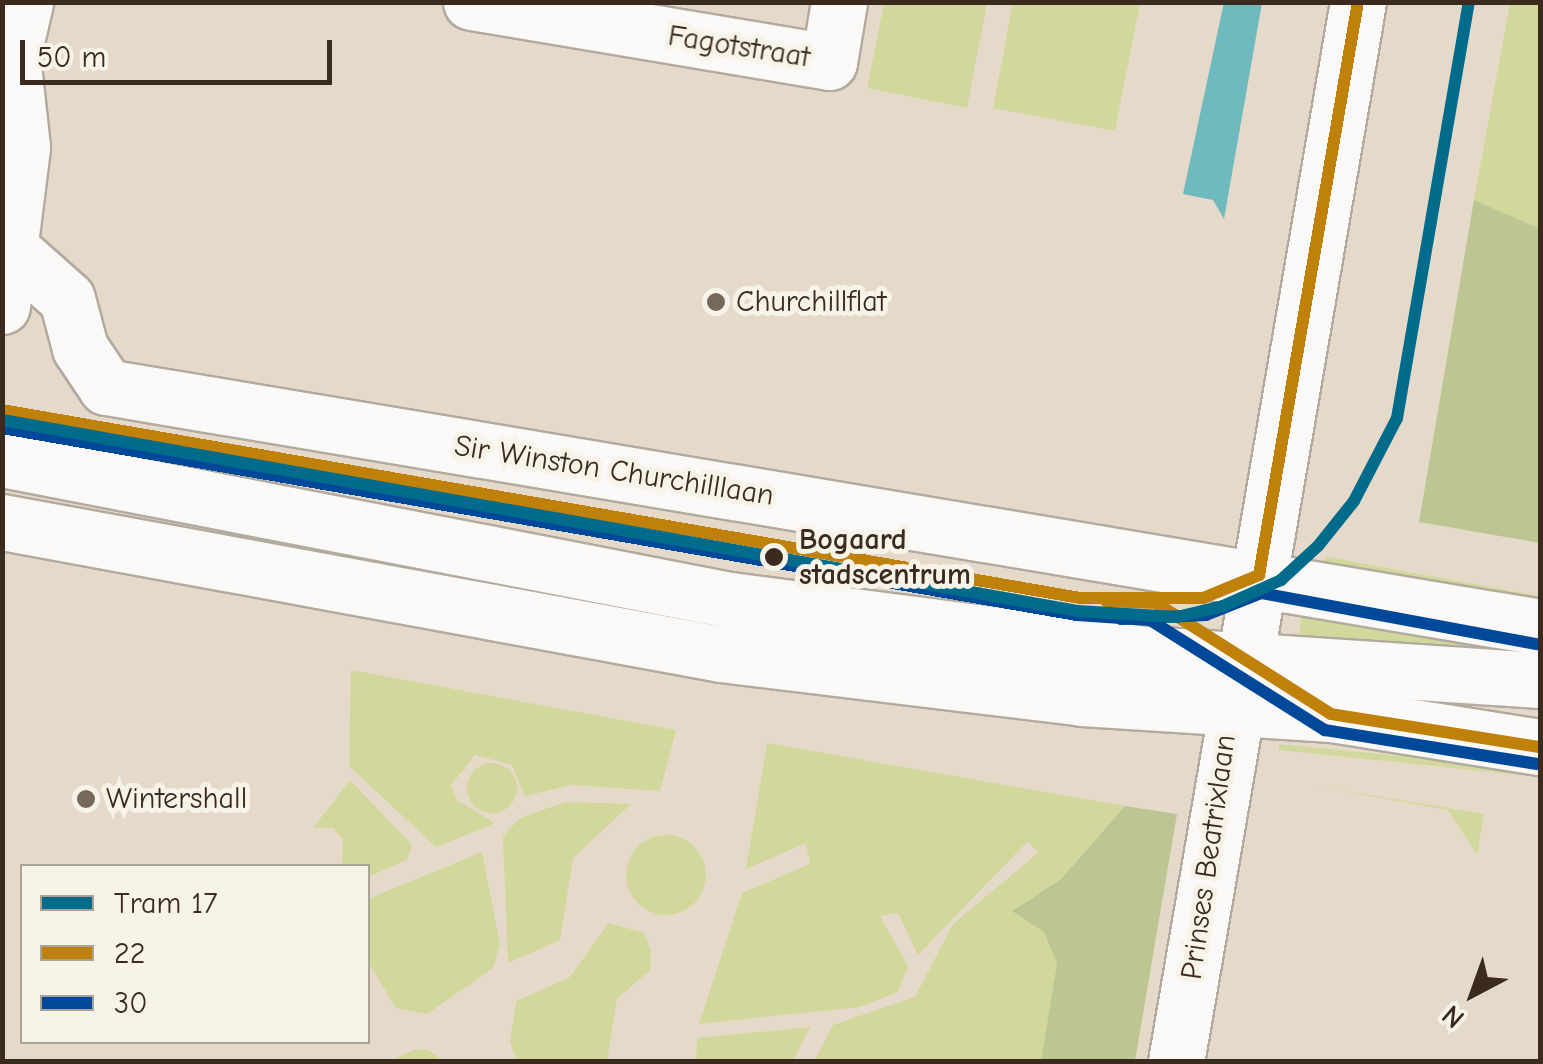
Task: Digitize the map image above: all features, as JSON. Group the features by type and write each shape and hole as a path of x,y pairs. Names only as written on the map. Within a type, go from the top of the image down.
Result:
{"street":[{"path":"2,306 6,242 22,147 8,88 26,2"},
{"name":"Fagotstraat","path":"471,2 829,62 839,2"},
{"name":"Prinses Beatrixlaan","path":"1176,1062 1237,681 1259,575 1358,2"},
{"name":"Sir Winston Churchilllaan","path":"6,242 67,298 80,348 106,386 1163,568 1259,575 1540,627"},
{"path":"2,459 730,600 1148,654 1237,681 1540,747"},
{"path":"2,522 721,654 1082,698 1237,681 1540,680"}],"green space":[{"path":"884,3 987,3 967,108 867,88"},
{"path":"1013,3 1140,3 1115,131 993,108"},
{"path":"1510,3 1540,3 1540,229 1474,200"},
{"path":"1474,200 1540,229 1540,543 1419,522"},
{"path":"1327,557 1540,596 1540,617 1308,577"},
{"path":"1302,606 1540,652 1298,649"},
{"path":"351,670 676,730 660,791 571,785 525,796 512,765 475,755 451,785 458,801 495,823 436,847 349,766"},
{"path":"767,743 1125,806 1061,879 1013,910 1044,932 1057,963 1041,1061 814,1061 833,1025 915,997 953,924 1038,853 1028,841 918,955 898,913 880,916 908,966 898,992 859,1007 699,1024 742,893 810,864 806,843 746,869"},
{"path":"1279,744 1540,770 1540,777 1279,750"},
{"path":"492,763 510,770 517,788 510,806 492,813 474,806 467,788 474,770"},
{"path":"350,780 412,845 407,860 370,876 370,864 342,864 343,840 333,828 313,828"},
{"path":"1309,785 1484,814 1477,855 1448,810"},
{"path":"565,802 631,804 573,858 560,940 508,963 503,836 520,818"},
{"path":"1125,806 1177,814 1135,1061 1041,1061 1057,963 1044,932 1012,911 1061,879"},
{"path":"666,835 681,838 694,847 703,860 703,890 694,903 681,912 666,915 651,912 638,903 629,890 626,875 629,860 638,847 651,838"},
{"path":"482,852 500,944 493,968 427,1014 396,1008 370,965 370,898"},
{"path":"609,923 644,933 651,950 650,970 617,999 607,1061 517,1061 510,1042 516,1001 569,978"},
{"path":"810,1027 793,1061 696,1061 697,1038"},
{"path":"416,1049 428,1050 444,1061 390,1061"}],"water":[{"path":"1224,2 1262,3 1224,219 1213,200 1183,194"}],"tram line":[{"name":"17","path":"2,420 1077,611 1177,617 1223,606 1281,580 1318,546 1354,501 1397,418 1469,2"}],"transit line":[{"name":"22","path":"2,410 1080,598 1203,598 1259,575 1358,2"},
{"name":"30","path":"2,428 1077,615 1150,620 1325,730 1537,764"},
{"name":"30","path":"1121,619 1206,615 1261,593 1537,644"},
{"name":"22","path":"1106,601 1156,603 1331,714 1540,747"}],"place":[{"name":"Churchillflat","path":"716,302"},
{"name":"Bogaard stadscentrum","path":"774,557"},
{"name":"Wintershall","path":"86,799"}]}
